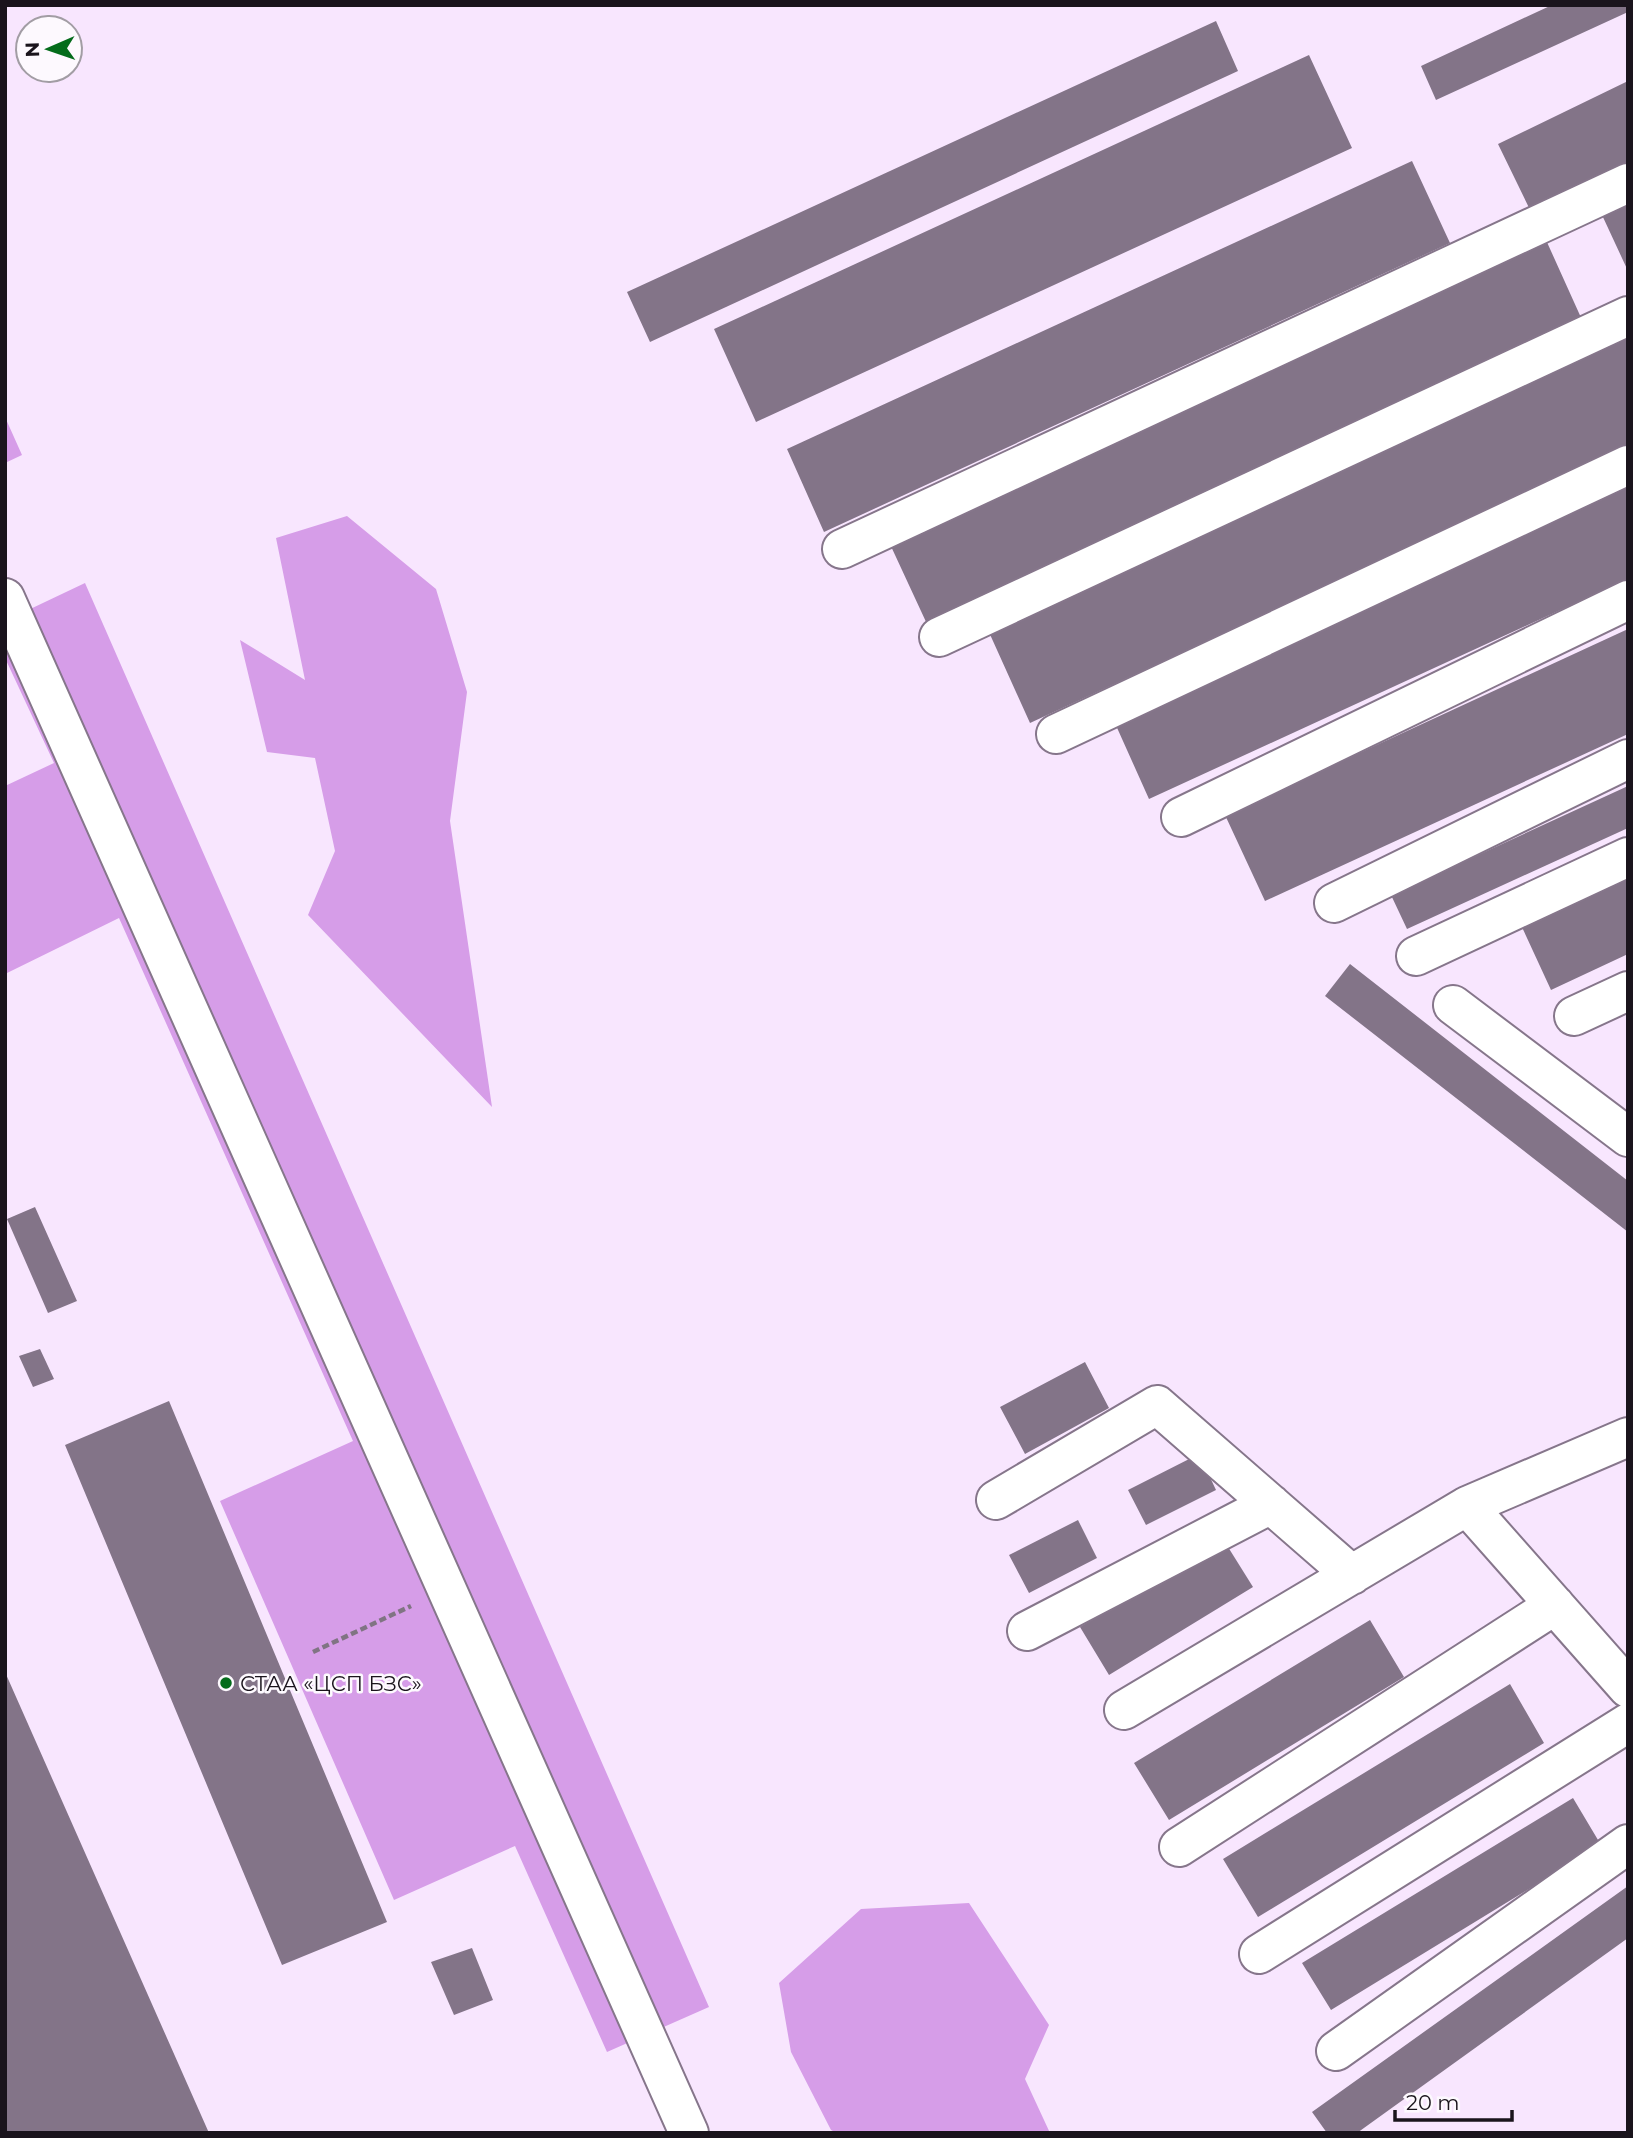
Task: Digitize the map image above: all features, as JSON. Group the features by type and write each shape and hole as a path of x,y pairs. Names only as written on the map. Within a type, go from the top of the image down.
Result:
{"street":[{"path":"842,549 1628,183"},
{"path":"939,636 1628,316"},
{"path":"1056,734 1628,465"},
{"path":"5,598 689,2133"},
{"path":"1181,817 1628,600"},
{"path":"1334,903 1628,759"},
{"path":"1416,956 1628,856"},
{"path":"1574,1016 1628,991"},
{"path":"1453,1005 1628,1137"},
{"path":"996,1500 1157,1405 1352,1575"},
{"path":"1124,1710 1467,1506 1628,1437"},
{"path":"1027,1631 1271,1504"},
{"path":"1467,1506 1628,1688"},
{"path":"1179,1847 1555,1605"},
{"path":"1259,1954 1628,1723"},
{"path":"1336,2051 1628,1844"}],"path":[{"path":"313,1652 447,1589"}],"shaded area":[{"path":"5,417 22,455 5,463"},
{"path":"347,516 436,589 467,692 450,821 492,1107 308,915 335,851 315,758 267,752 240,640 305,680 276,538"},
{"path":"85,583 709,2007 607,2052 515,1846 394,1900 220,1501 353,1441 119,918 5,974 5,786 54,763 5,658 5,621"},
{"path":"969,1903 1049,2025 1025,2079 1050,2133 837,2133 831,2130 791,2052 779,1983 861,1909"}],"building":[{"path":"1552,5 1628,5 1628,12 1436,100 1421,66"},
{"path":"1216,21 1238,71 650,342 627,292"},
{"path":"1309,55 1352,148 756,422 714,329"},
{"path":"1628,81 1628,170 1533,216 1498,144"},
{"path":"1412,161 1450,243 824,532 787,449"},
{"path":"1628,203 1628,271 1602,215"},
{"path":"1546,240 1583,322 927,624 889,542"},
{"path":"1628,335 1628,447 1030,723 988,630"},
{"path":"1628,484 1628,579 1149,799 1114,721"},
{"path":"1628,629 1628,734 1265,901 1225,815"},
{"path":"1628,786 1628,828 1407,929 1391,895"},
{"path":"1628,876 1628,954 1551,990 1521,925"},
{"path":"1350,964 1628,1181 1628,1232 1325,996"},
{"path":"35,1207 77,1301 48,1313 7,1219"},
{"path":"40,1349 54,1379 33,1387 19,1356"},
{"path":"1085,1362 1109,1408 1025,1454 1000,1407"},
{"name":"СТАА «ЦСП БЗС»","path":"169,1401 387,1922 282,1965 65,1445"},
{"path":"1199,1454 1216,1490 1146,1525 1128,1490"},
{"path":"1078,1520 1097,1558 1029,1593 1009,1555"},
{"path":"1223,1539 1253,1587 1109,1675 1080,1627"},
{"path":"1370,1620 1404,1677 1169,1820 1134,1763"},
{"path":"5,1672 209,2133 5,2133"},
{"path":"1510,1684 1544,1743 1258,1917 1223,1859"},
{"path":"1573,1798 1601,1845 1331,2010 1302,1963"},
{"path":"1628,1886 1628,1938 1357,2133 1327,2133 1312,2112"},
{"path":"472,1948 493,2000 454,2015 431,1962"}],"place":[{"name":"СТАА «ЦСП БЗС»","path":"226,1683"}]}
